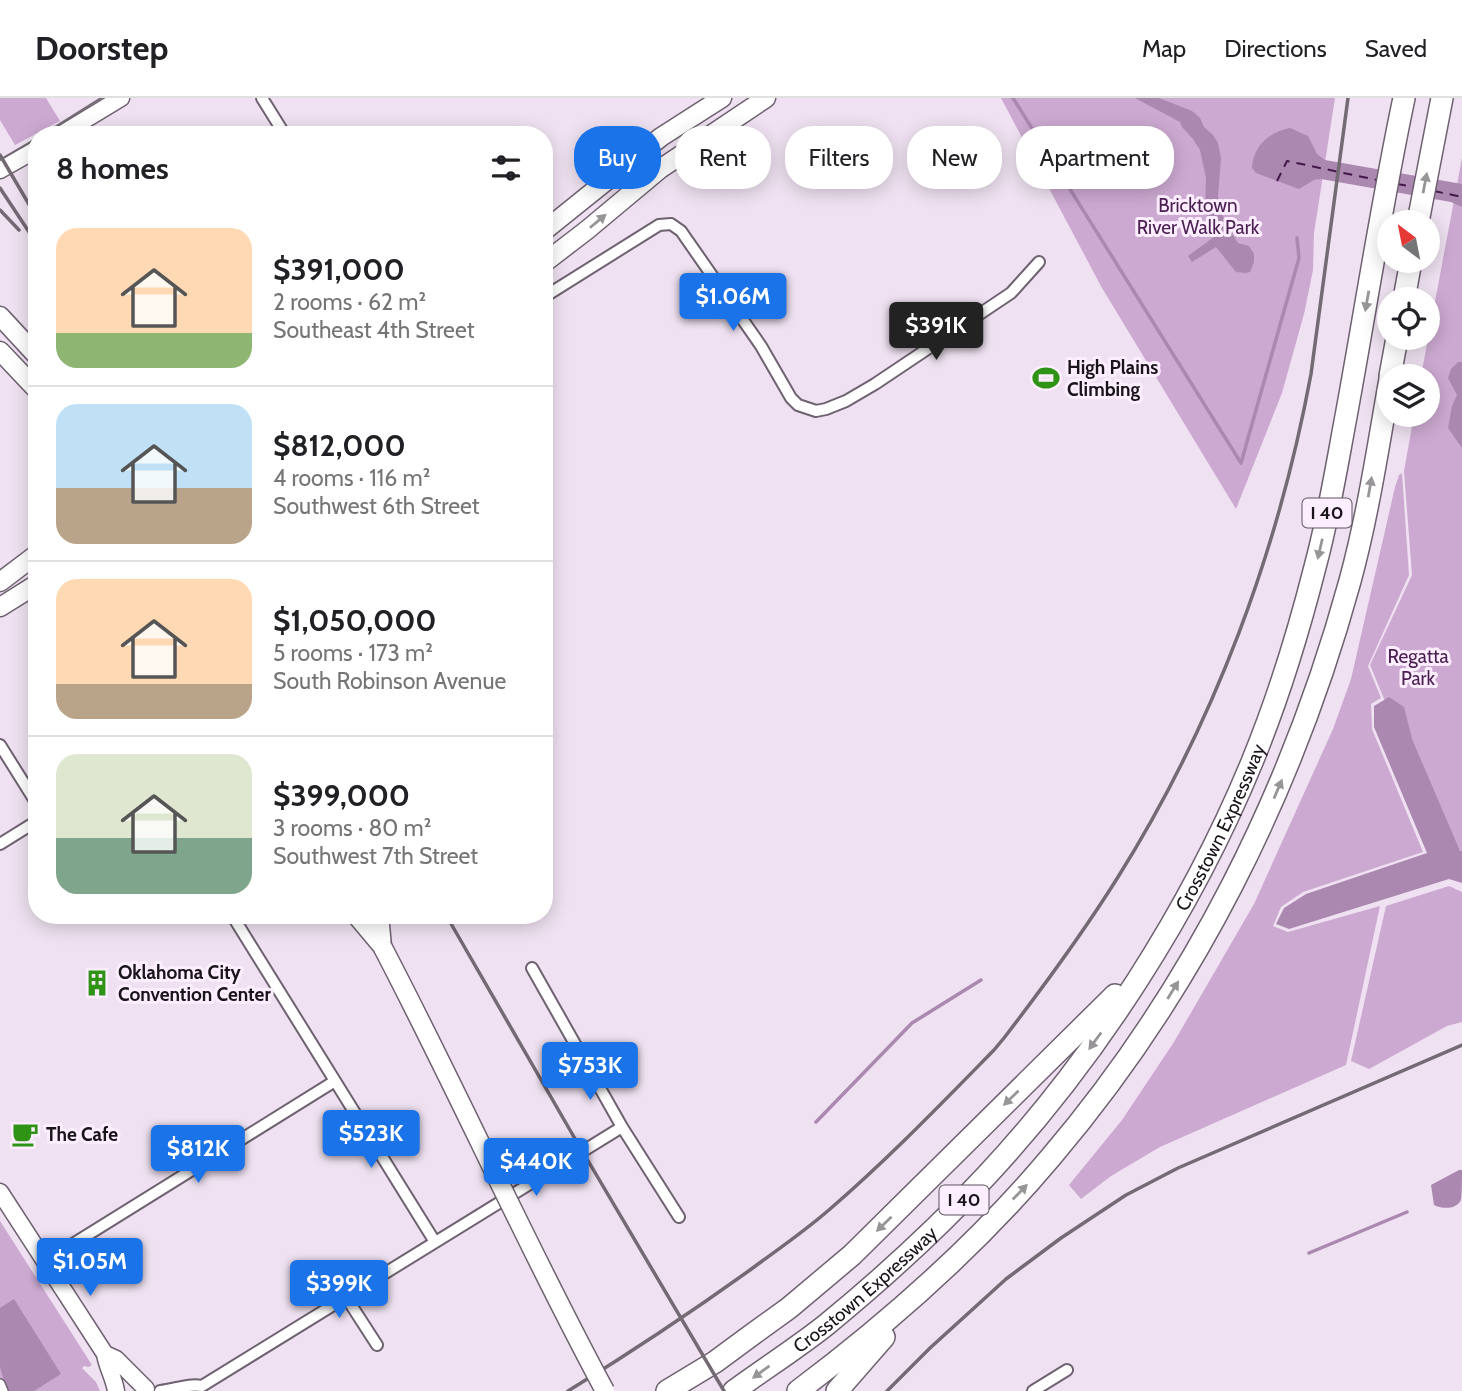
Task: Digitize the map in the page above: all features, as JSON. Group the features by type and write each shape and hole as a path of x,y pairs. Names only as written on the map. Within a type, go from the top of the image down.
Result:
{"highway":[{"path":"1396,137 1397,98"},
{"name":"Crosstown Expressway","path":"734,1391 822,1327 892,1268 972,1191 1028,1128 1069,1078 1147,965 1216,840 1251,763 1284,677 1316,564 1332,495 1404,98"},
{"path":"1420,210 1442,98"},
{"name":"Crosstown Expressway","path":"798,1391 868,1337 930,1282 1026,1186 1077,1126 1152,1024 1205,937 1260,830 1299,740 1351,579 1381,427"},
{"path":"667,1391 715,1362 762,1328 852,1255 1147,965"},
{"path":"837,1391 930,1282"}],"main road":[{"path":"75,126 121,98"},
{"path":"553,223 661,137 722,98"},
{"path":"553,256 660,169 766,98"},
{"path":"0,170 28,154"},
{"path":"0,316 28,346"},
{"path":"0,351 28,381"},
{"path":"0,582 28,561"},
{"path":"0,607 28,590"},
{"path":"364,924 382,946 528,1244 605,1391"},
{"path":"380,924 382,946"},
{"path":"0,1192 105,1354 116,1391"},
{"path":"105,1354 116,1359 147,1391"}],"street":[{"path":"262,98 279,126"},
{"path":"553,291 659,225 671,224 681,231 761,346 791,398 809,410 826,409 875,384 1011,293 1039,262"},
{"path":"0,745 28,790"},
{"path":"0,844 28,827"},
{"path":"237,924 435,1242"},
{"path":"531,968 622,1127 680,1217"},
{"path":"44,1262 335,1081"},
{"path":"147,1391 171,1390 194,1384 201,1388 622,1127"},
{"path":"346,1297 377,1345"},
{"path":"1033,1391 1067,1370"},
{"path":"0,1384 3,1391"}],"green space":[{"path":"0,98 46,98 60,121 51,126 28,126 28,138 15,145 0,120"},
{"name":"Bricktown River Walk Park","path":"1001,98 1335,98 1314,233 1313,270 1304,314 1282,393 1236,509 1102,288 1049,189 1174,189 1174,126 1016,126"},
{"name":"Regatta Park","path":"1462,158 1462,859 1449,856 1370,665 1412,575 1404,471 1412,427 1440,427 1440,364 1423,364 1426,350 1440,350 1440,287 1438,287"},
{"path":"1402,473 1409,575 1368,666 1381,698 1371,704 1372,729 1423,852 1303,892 1281,907 1273,926 1288,932 1380,906 1346,1065 1160,1147 1111,1176 1081,1199 1069,1185 1122,1120 1174,1042 1254,904 1333,729 1351,679 1395,487"},
{"path":"1449,886 1462,892 1462,1022 1447,1026 1369,1069 1351,1061 1386,906"},
{"path":"0,1221 92,1365 82,1368 96,1382 100,1391 0,1391"}],"shaded area":[{"path":"1135,98 1159,98 1192,111 1213,135 1221,158 1218,196 1220,210 1238,243 1249,246 1254,254 1250,272 1236,272 1216,247 1192,262 1188,256 1218,234 1205,212 1206,178 1200,150 1180,122"},
{"path":"1290,128 1308,136 1317,154 1325,160 1462,184 1462,207 1451,202 1321,179 1299,189 1256,173 1252,168 1259,147 1275,133"},
{"path":"1458,362 1462,362 1462,448 1448,428 1457,395 1448,378 1451,369"},
{"path":"1389,697 1404,707 1412,739 1462,851 1462,883 1449,879 1289,929 1276,924 1284,908 1306,894 1427,853 1374,727 1374,706"},
{"path":"1462,1170 1462,1177 1459,1203 1449,1208 1434,1205 1431,1185"},
{"path":"14,1299 61,1374 34,1391 7,1391 0,1367 0,1308"}],"waterway":[{"path":"1013,98 1241,463"},
{"path":"1241,463 1299,258 1297,238"},
{"path":"816,1122 912,1023 981,980"},
{"path":"1309,1253 1407,1212"}],"ferry route":[{"path":"1277,181 1287,161 1377,180"},
{"path":"1397,184 1415,187"},
{"path":"1434,191 1462,197"}],"tram line":[{"path":"56,126 101,98"},
{"path":"0,160 28,143"}],"railway":[{"path":"568,1391 660,1332 791,1240 873,1171 914,1131 994,1050 1019,1018 1091,918 1153,819 1213,698 1261,571 1280,506 1311,374 1348,98"},
{"path":"0,155 28,203"},
{"path":"0,188 28,230"},
{"path":"0,210 19,230"},
{"path":"451,924 724,1391"},
{"path":"887,1391 1006,1279 1126,1195 1178,1168 1462,1045"}],"place":[{"name":"High Plains Climbing","path":"1046,378"},
{"name":"Oklahoma City Convention Center","path":"97,983"},
{"name":"The Cafe","path":"25,1134"}]}
